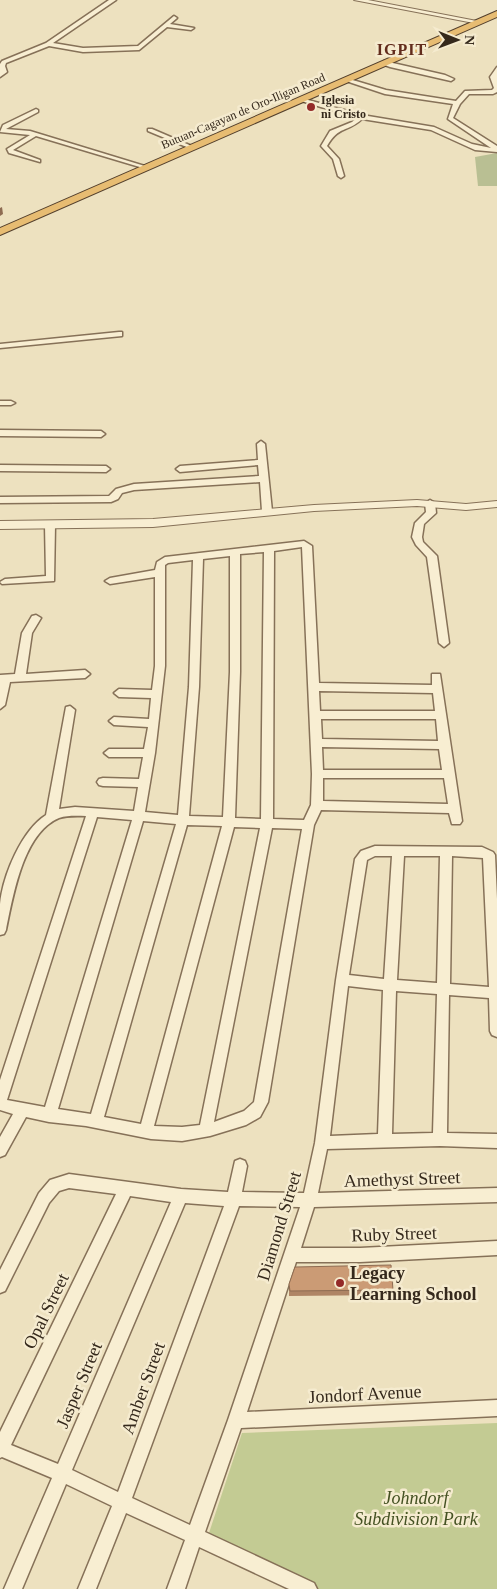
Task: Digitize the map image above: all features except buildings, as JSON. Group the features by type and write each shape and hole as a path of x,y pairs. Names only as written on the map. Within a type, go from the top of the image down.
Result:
{"highway":[{"name":"Butuan-Cagayan de Oro-Iligan Road","path":"0,232 497,14"}],"street":[{"path":"0,75 4,72 2,64 48,44 113,0"},
{"path":"357,0 478,22"},
{"path":"48,44 83,50 139,48 174,18"},
{"path":"166,25 191,28"},
{"path":"8,55 16,57"},
{"path":"384,63 401,69 434,73 451,79"},
{"path":"497,69 493,77 497,89 493,92 467,92 457,103 450,118 452,122 471,130 497,149"},
{"path":"346,80 385,92 457,103"},
{"path":"302,100 361,117 441,130 476,149 497,149"},
{"path":"1,130 5,126 36,111"},
{"path":"341,176 336,159 324,146 332,132 354,123 361,117"},
{"path":"1,130 35,134 145,167"},
{"path":"150,130 191,147"},
{"path":"35,134 9,150 38,161"},
{"path":"0,346 119,334"},
{"path":"0,403 11,403"},
{"path":"0,433 101,434"},
{"path":"261,444 267,511"},
{"path":"180,470 262,462"},
{"path":"0,468 106,469"},
{"path":"0,500 111,499 119,491 134,487 263,479"},
{"path":"430,503 431,513 420,523 417,537 419,543 432,556 444,642"},
{"path":"0,525 153,523 267,511 430,503 466,507 497,504"},
{"path":"5,582 50,579 50,525"},
{"path":"49,1116 139,815 150,753 160,666 160,564 162,562 301,543 307,546 315,687 318,774 317,805 308,826 261,1102 257,1111 248,1116 206,1130 182,1134 146,1131 96,1121 49,1116 22,1111 0,1103 93,813"},
{"path":"206,1130 267,823 269,547"},
{"path":"146,1131 229,822 235,672 235,552"},
{"path":"96,1121 183,820 195,678 198,557"},
{"path":"110,581 159,573"},
{"path":"20,678 27,633 36,618"},
{"path":"0,705 3,679 85,674"},
{"path":"315,687 437,683 455,815 317,805"},
{"path":"119,693 156,694"},
{"path":"52,816 70,710"},
{"path":"316,715 441,715"},
{"path":"114,721 154,723"},
{"path":"317,744 444,744"},
{"path":"108,753 150,753"},
{"path":"318,774 448,774"},
{"path":"103,782 145,783"},
{"path":"0,930 17,859 32,836 52,816 63,811 139,815 183,820 308,826"},
{"name":"Diamond Street","path":"176,1589 236,1420 309,1200 322,1143 342,980 361,859 370,851 398,852"},
{"path":"386,1141 390,985 398,852 487,852 490,857 494,993 497,1030"},
{"path":"440,1139 446,853"},
{"path":"342,980 494,993"},
{"path":"0,1150 22,1111"},
{"path":"322,1143 440,1139 497,1141"},
{"name":"Amber Street","path":"87,1589 122,1503 234,1199 240,1166"},
{"name":"Amethyst Street","path":"0,1286 44,1198 55,1185 69,1181 181,1196 234,1199 309,1200 497,1195"},
{"name":"Opal Street","path":"0,1449 126,1188"},
{"name":"Jasper Street","path":"13,1589 181,1196"},
{"name":"Ruby Street","path":"292,1255 360,1255 497,1248"},
{"name":"Jondorf Avenue","path":"236,1420 497,1408"},
{"path":"0,1449 62,1474 308,1589"}],"green space":[{"path":"497,153 497,186 478,186 475,157"},
{"name":"Johndorf Subdivision Park","path":"497,1423 497,1589 318,1589 207,1539 242,1433"}],"place":[{"name":"Iglesia ni Cristo","path":"311,107"},
{"name":"Legacy Learning School","path":"340,1283"}],"district":[{"name":"IGPIT","path":"402,49"}]}
